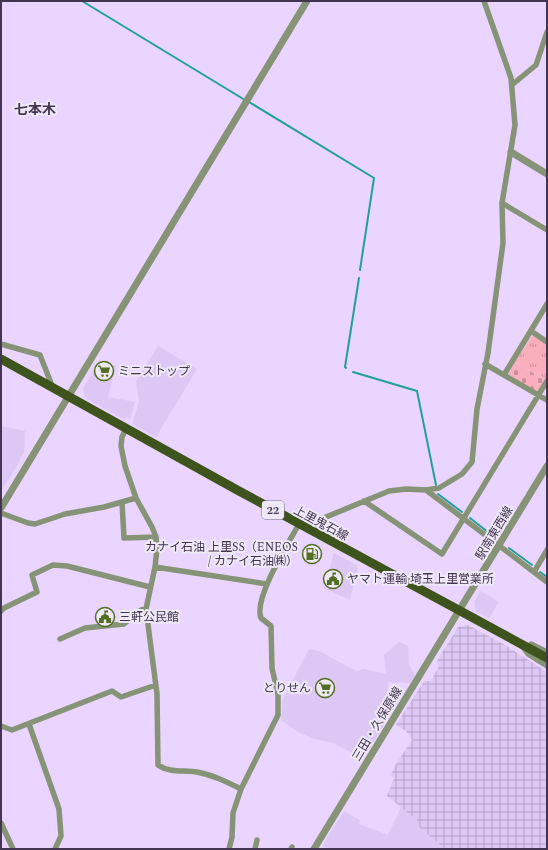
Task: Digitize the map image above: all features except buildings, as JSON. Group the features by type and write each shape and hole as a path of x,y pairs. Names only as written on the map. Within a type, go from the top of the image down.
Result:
{"main road":[{"name":"上里鬼石線","path":"1,359 126,430 547,658"}],"street":[{"path":"1,508 307,1"},
{"path":"229,849 232,837 233,814 241,789 278,715 278,695 272,668 271,626 260,614 267,584 303,526 398,489 426,490 448,484 462,474 472,462 477,409 486,364 504,243 502,203 515,124 513,84 484,1"},
{"path":"513,84 536,66 547,32"},
{"path":"511,152 547,174"},
{"path":"502,203 547,230"},
{"path":"504,375 547,304"},
{"path":"531,331 547,342"},
{"path":"1,344 40,355 54,390"},
{"path":"486,364 547,400"},
{"path":"364,501 442,554 547,381"},
{"path":"126,430 122,438 122,455 136,498 156,537 157,549 155,567 146,609 156,685 158,765 164,769 198,772 218,778 241,789"},
{"name":"駅南東西線","path":"459,611 547,466"},
{"path":"426,490 547,582"},
{"path":"1,513 28,524 35,524 65,514 136,498"},
{"path":"122,502 124,538 156,537"},
{"path":"534,572 547,550"},
{"path":"1,611 4,608 37,592 32,575 53,565 67,566 150,587"},
{"path":"155,567 267,584"},
{"path":"60,639 85,628 124,624 140,610 146,609"},
{"name":"三田・久保原線","path":"314,849 459,611"},
{"path":"520,644 530,644 547,652"},
{"path":"520,644 528,654 547,666"},
{"path":"1,726 12,730 112,691 121,697 156,685"},
{"path":"29,724 59,809 61,836 55,849"},
{"path":"1,823 13,849"},
{"path":"255,849 258,840"}],"shaded area":[{"path":"158,346 197,369 156,437 132,424 139,402 136,381"},
{"path":"99,361 116,366 108,397 135,402 130,419 126,417 125,420 85,398 83,389"},
{"path":"1,426 25,431 24,453 1,492"},
{"path":"334,553 358,566 350,600 324,588"},
{"path":"481,591 499,602 489,618 476,611 474,602"},
{"path":"468,625 505,645 547,672 547,849 445,849 418,826 418,821 387,796 394,778 391,775 396,764 412,740 406,731 396,725 424,681 431,681 439,666 437,661 458,627"},
{"path":"399,642 408,646 409,664 415,675 410,683 388,682 386,709 381,718 386,721 364,758 361,758 334,743 314,739 298,732 281,720 283,699 309,649 319,651 356,671 364,669 386,674 384,655"},
{"path":"401,807 418,821 418,826 445,849 330,849 322,846 344,811 360,820 359,824 388,835"}],"green space":[{"path":"533,336 547,344 547,376 545,380 515,362"},
{"path":"515,362 545,380 539,390 536,391 509,375"}],"waterway":[{"path":"82,1 245,100"},
{"path":"249,102 374,178 360,270"},
{"path":"346,368 359,278"},
{"path":"353,372 417,391 436,485"},
{"path":"438,494 462,512"},
{"path":"470,518 493,536"},
{"path":"509,548 532,565"},
{"path":"540,572 547,577"}],"place":[{"name":"ミニストップ","path":"104,371"},
{"name":"カナイ石油 上里SS（ENEOS / カナイ石油㈱）","path":"312,554"},
{"name":"ヤマト運輸 埼玉上里営業所","path":"333,579"},
{"name":"三軒公民館","path":"105,617"},
{"name":"とりせん","path":"325,688"}],"district":[{"name":"七本木","path":"35,109"}]}
